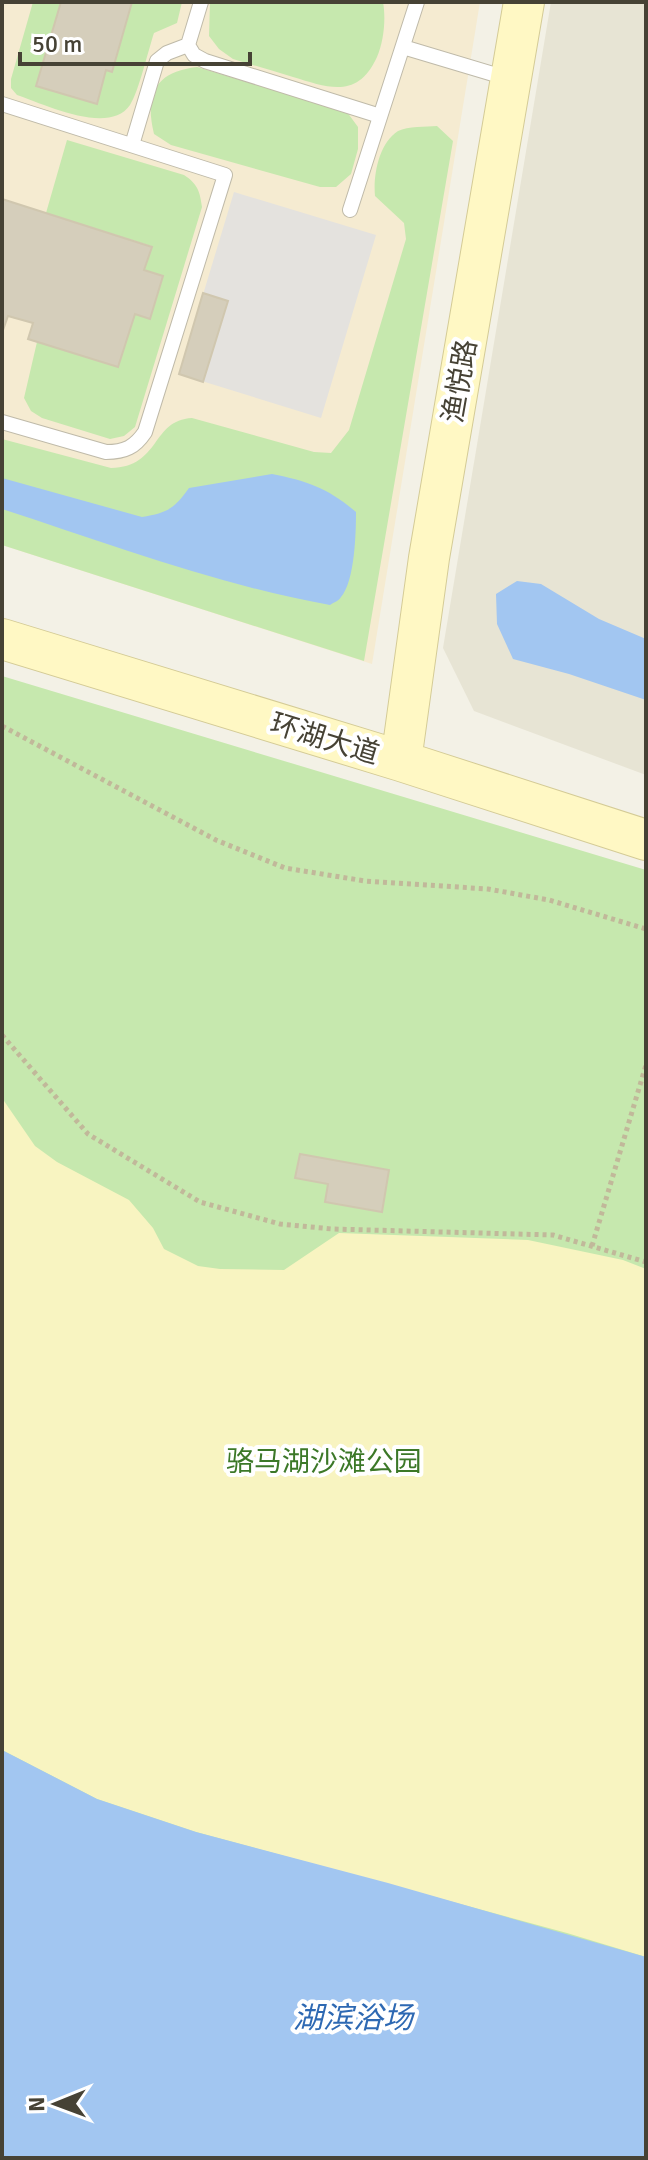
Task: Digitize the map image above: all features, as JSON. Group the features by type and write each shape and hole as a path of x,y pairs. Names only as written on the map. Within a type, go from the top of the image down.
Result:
{"street":[{"name":"渔悦路","path":"401,761 429,558 524,2"},
{"name":"环湖大道","path":"2,639 401,761 646,840"}],"lane":[{"path":"201,2 188,45 194,55 380,116"},
{"path":"350,210 417,2"},
{"path":"132,145 157,61 167,53 188,45"},
{"path":"403,47 511,79"},
{"path":"2,104 225,175 145,432 136,446 106,452 2,422"}],"path":[{"path":"2,726 203,834 285,868 365,881 488,889 549,900 646,929"},
{"path":"2,1035 88,1134 200,1202 280,1224 332,1229 553,1235 646,1262"},
{"path":"592,1246 646,1065"}],"shaded area":[{"path":"2,2 480,2 372,664 2,545"},
{"path":"551,2 646,2 646,775 474,711 443,648"},
{"path":"234,192 376,235 321,418 179,374"}],"green space":[{"path":"33,2 182,2 177,23 154,33 130,105 120,114 92,118 43,105 17,95 11,88"},
{"path":"210,2 383,2 381,44 377,57 361,79 352,85 330,87 233,59 219,49 209,36"},
{"path":"197,67 347,112 358,127 358,149 351,174 336,187 320,187 171,145 154,134 151,107 156,87 172,74"},
{"path":"437,126 453,141 364,661 2,545 2,439 111,468 127,466 139,460 169,427 192,418 314,452 331,453 349,430 406,239 404,223 375,196 379,160 386,143 398,131"},
{"path":"67,140 184,175 198,189 202,207 135,427 124,436 110,439 42,418 31,411 24,398 37,342 118,367 135,314 150,319 163,277 144,270 151,246 46,213"},
{"name":"骆马湖沙滩公园","path":"2,676 646,870 646,2158 2,2051"}],"sand":[{"path":"2,1098 35,1146 57,1162 129,1200 153,1228 164,1249 198,1266 284,1270 339,1233 528,1240 623,1260 646,1269 646,1957 196,1832 97,1799 2,1750"}],"water":[{"path":"272,474 317,487 356,512 354,556 349,580 340,598 330,605 205,575 2,509 2,478 142,517 169,509 189,488"},
{"path":"517,581 541,584 599,619 646,639 646,700 513,659 497,624 496,594"},
{"name":"湖滨浴场","path":"2,1750 97,1799 196,1832 646,1957 646,2158 2,2158"}],"building":[{"path":"61,2 132,2 112,72 106,70 97,104 36,86"},
{"path":"2,199 152,247 144,270 163,276 150,319 135,314 118,367 28,339 33,323 8,316 2,333"},
{"path":"203,293 228,301 203,382 179,374"},
{"path":"300,1154 389,1170 382,1212 325,1202 328,1184 295,1178"}]}
